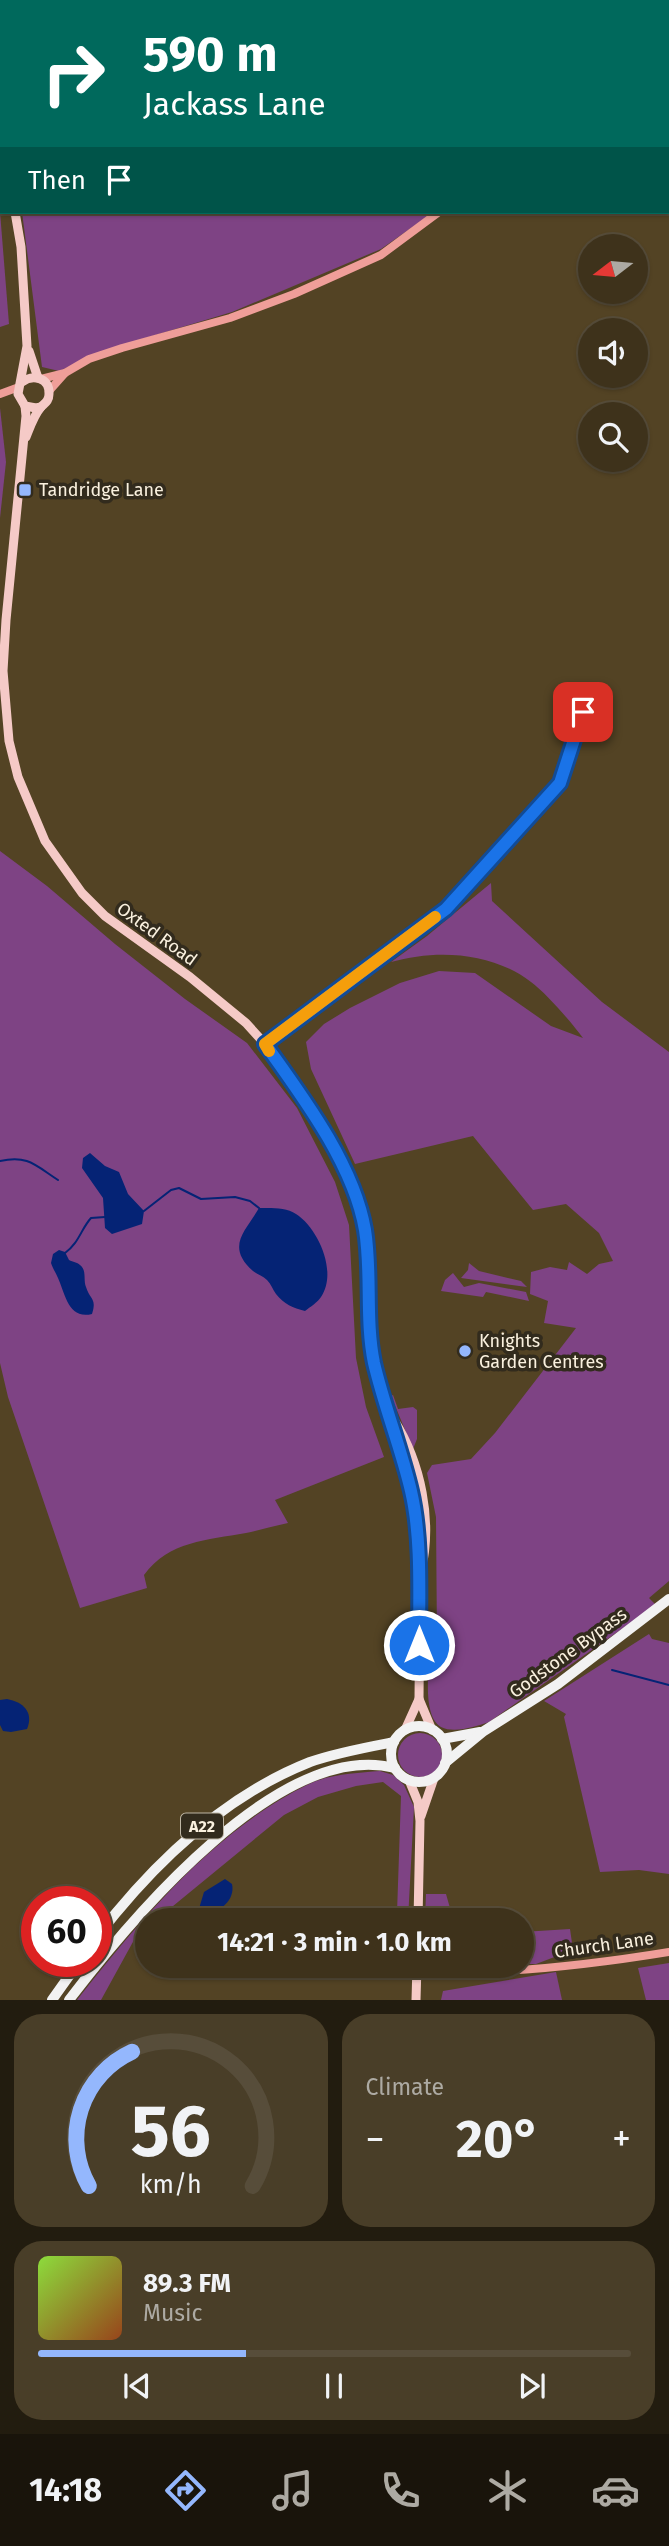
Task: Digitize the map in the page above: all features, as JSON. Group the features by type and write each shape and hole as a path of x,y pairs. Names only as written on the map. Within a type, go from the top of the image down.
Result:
{"highway":[{"name":"Godstone Bypass","path":"446,1762 484,1731 558,1684 669,1599"},
{"path":"415,1727 432,1730 442,1739 446,1749 446,1762 434,1778 425,1782 409,1780 395,1768 391,1755 394,1742 405,1730 415,1727"},
{"name":"Godstone Bypass","path":"442,1739 484,1731"},
{"name":"A22","path":"112,1919 130,1897 203,1825 247,1794 314,1761 394,1742"},
{"name":"A22","path":"69,2000 106,1952 149,1904 249,1814 286,1788 339,1767 366,1764 395,1768"},
{"path":"52,2000 68,1977"}],"main road":[{"path":"15,214 21,247 27,346 20,385 22,403 30,408 41,407 48,400 49,391 40,378 27,346"},
{"path":"20,385 33,377 40,378"},
{"name":"Oxted Road","path":"22,403 22,447 4,658 4,742 45,841 82,893 105,916 221,1001 265,1044 326,1137 346,1174 358,1204 365,1235 374,1363 390,1412 411,1454 425,1513 426,1553 420,1578 419,1699 432,1730"},
{"name":"Oxted Road","path":"22,447 41,407"},
{"name":"Oxted Road","path":"405,1730 419,1699"},
{"path":"420,1821 434,1778"},
{"path":"409,1780 418,1802 420,1821 418,1908"},
{"path":"416,2000 417,1978"}],"street":[{"path":"49,391 65,373 89,359 230,318 381,255 436,214"},
{"path":"40,378 65,373"},
{"path":"1,394 20,385"},
{"path":"1,394 22,403"},
{"path":"265,1044 446,909 560,783 584,707"},
{"name":"Church Lane","path":"534,1970 597,1964 669,1952"}],"shaded area":[{"path":"0,214 0,214 9,324 0,327"},
{"path":"22,214 431,214 381,249 232,312 119,346 59,371 42,367"},
{"path":"0,408 6,462 0,518"},
{"path":"0,851 185,999 247,1043 297,1108 335,1182 349,1225 356,1358 366,1407 384,1457 275,1500 288,1523 203,1540 177,1549 165,1555 144,1575 147,1588 80,1608 8,1397 0,1363"},
{"path":"491,883 492,901 602,1002 669,1052 669,1581 649,1598 656,1605 489,1722 453,1730 441,1727 435,1721 429,1701 428,1675 432,1643 437,1642 436,1517 427,1473 432,1465 471,1459 495,1433 576,1328 544,1323 548,1301 530,1294 531,1272 550,1267 567,1270 569,1262 587,1274 599,1264 613,1261 599,1233 566,1204 533,1210 473,1136 355,1164 311,1069 306,1042 324,1024 350,1008 400,983 439,971 475,973 551,1026 583,1038 537,987 499,964 464,956 445,955 427,955 391,962"},
{"path":"90,1153 105,1166 119,1172 128,1194 144,1211 142,1224 112,1234 105,1228 103,1198 82,1168 83,1158"},
{"path":"259,1208 278,1208 292,1212 312,1229 323,1251 326,1287 320,1299 305,1311 282,1300 267,1280 253,1271 240,1254 239,1246 244,1231"},
{"path":"59,1250 82,1267 86,1287 93,1302 92,1314 78,1313 69,1304 51,1263 53,1254"},
{"path":"469,1263 479,1271 521,1281 527,1287 461,1278 468,1270"},
{"path":"453,1273 464,1287 479,1283 526,1292 529,1301 486,1292 483,1297 441,1291 445,1280"},
{"path":"393,1395 398,1409 413,1407 417,1410 417,1439 413,1449 391,1396"},
{"path":"649,1634 652,1639 669,1643 669,1874 639,1870 600,1872 564,1717 566,1714 544,1701"},
{"path":"7,1699 26,1709 29,1718 27,1729 3,1731 0,1725 0,1700"},
{"path":"420,1733 435,1740 442,1755 435,1770 420,1777 405,1770 398,1755 405,1740"},
{"path":"380,1771 393,1775 404,1785 414,1807 409,1908 397,1908 401,1796 383,1782 356,1786 318,1797 284,1815 171,1908 154,1908 210,1852 241,1826 273,1804 315,1781"},
{"path":"225,1879 232,1884 231,1897 221,1908 199,1908 204,1892"},
{"path":"426,1894 446,1894 450,1908 425,1908"},
{"path":"135,1929 135,1939 101,2000 77,2000 95,1977 112,1977 112,1956"},
{"path":"570,1929 573,1950 534,1964 534,1931"},
{"path":"669,1963 669,2000 646,2000 638,1968"},
{"path":"556,1972 562,2000 441,2000 443,1991 534,1978 534,1976"}],"waterway":[{"path":"0,1161 25,1160 58,1180"},
{"path":"144,1211 171,1190 179,1188 201,1199 235,1197 250,1201 259,1208"},
{"path":"65,1253 74,1245 91,1218 105,1217"},
{"path":"612,1670 669,1685"}],"slow traffic":[{"path":"269,1051 265,1044 435,917"}],"place":[{"name":"Tandridge Lane","path":"25,490"},
{"name":"Knights Garden Centres","path":"465,1351"}],"route":[{"path":"419,1645 420,1584 416,1520 390,1412 374,1363 364,1226 352,1186 333,1149 265,1044 446,909 560,783 583,712"}]}
